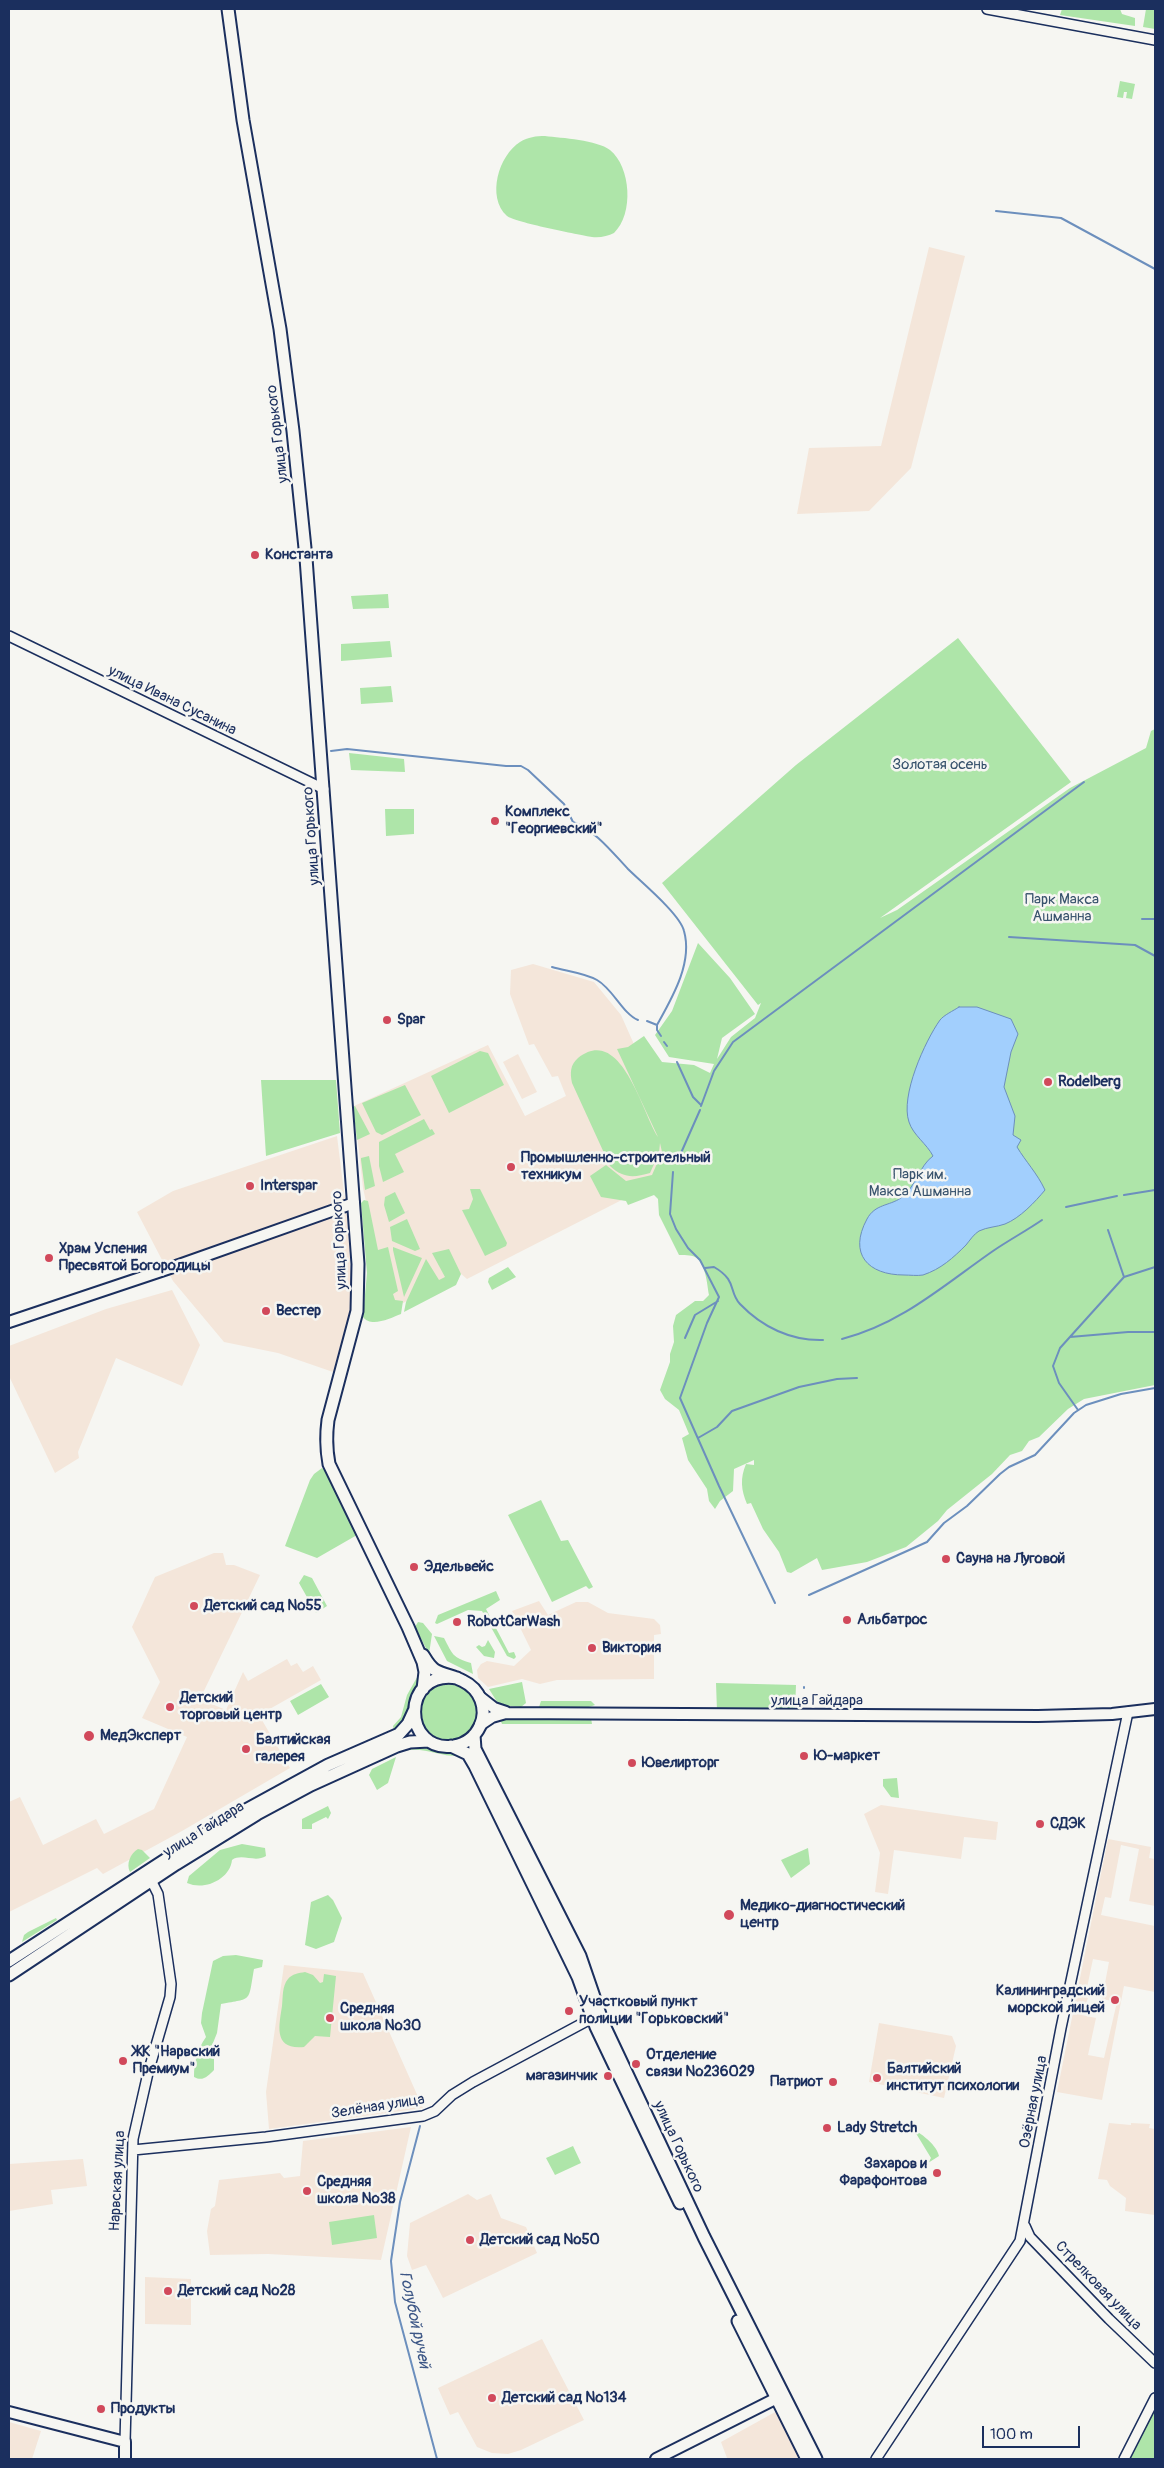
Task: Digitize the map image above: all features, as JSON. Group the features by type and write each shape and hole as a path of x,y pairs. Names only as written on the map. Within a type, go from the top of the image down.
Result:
{"main road":[{"name":"улица Горького","path":"228,9 292,414 306,558 354,1203 359,1296 357,1311 325,1437 329,1464 415,1643 424,1666 422,1689 416,1701 414,1711"},
{"path":"9,1322 179,1265 354,1203"},
{"name":"улица Горького","path":"415,1643 433,1668 472,1686 480,1697 483,1709 477,1730 475,1750 580,1956 596,2016"},
{"path":"422,1689 438,1679 457,1678"},
{"name":"улица Гайдара","path":"480,1697 494,1708 506,1713"},
{"name":"улица Гайдара","path":"477,1730 492,1717 506,1713 1046,1716 1155,1709"},
{"path":"414,1711 417,1726 429,1740"},
{"name":"улица Гайдара","path":"9,1961 230,1818 328,1764 398,1734 408,1724 414,1711"},
{"path":"451,1746 462,1744 477,1730"},
{"name":"улица Горького","path":"429,1740 451,1746 468,1754 475,1766 781,2396 816,2459"},
{"name":"улица Гайдара","path":"9,1975 257,1814 311,1785 404,1743 429,1740"},
{"name":"улица Горького","path":"781,2396 807,2459"},
{"path":"656,2459 781,2396"},
{"path":"9,2412 125,2442"},
{"name":"Нарвская улица","path":"125,2442 125,2459"}],"street":[{"path":"987,9 1155,40"},
{"name":"улица Ивана Сусанина","path":"9,636 324,789"},
{"name":"Озёрная улица","path":"876,2459 1018,2246 1025,2226 1062,2028 1128,1712"},
{"name":"Нарвская улица","path":"125,2442 135,2128 170,1997 171,1984 158,1894 152,1882"},
{"name":"Зелёная улица","path":"133,2150 266,2137 423,2116 436,2111 452,2095 596,2016"},
{"name":"Стрелковая улица","path":"1025,2226 1030,2237 1109,2319 1155,2363"},
{"path":"1124,2459 1155,2398"}],"shaded area":[{"path":"929,247 965,256 911,468 869,511 797,514 809,448 881,446"},
{"name":"Промышленно-строительный техникум","path":"533,964 594,982 621,1015 637,1051 666,1151 655,1183 467,1279 460,1273 390,1310 363,1188 354,1106 488,1045 525,1116 566,1096 558,1076 552,1077 534,1044 529,1045 510,994 511,970"},
{"path":"518,1054 537,1092 522,1099 503,1062"},
{"path":"337,1136 347,1217 353,1301 333,1372 278,1353 224,1342 173,1281 137,1212 173,1191"},
{"path":"172,1290 200,1345 182,1386 116,1358 78,1452 79,1458 55,1473 9,1376 9,1346 106,1309"},
{"path":"214,1553 223,1553 226,1565 234,1565 260,1575 200,1699 226,1710 243,1672 248,1681 287,1659 291,1666 297,1663 303,1672 313,1666 321,1680 259,1715 290,1768 182,1831 103,1874 97,1868 9,1912 9,1802 20,1797 43,1845 96,1819 104,1834 154,1809 187,1737 142,1718 160,1682 132,1627 155,1577"},
{"name":"Виктория","path":"539,1601 548,1615 576,1602 588,1602 608,1613 654,1619 660,1625 661,1634 654,1635 654,1679 557,1680 540,1684 522,1679 488,1687 478,1678 477,1670 481,1664 487,1661 514,1666 531,1650 512,1611"},
{"path":"881,1805 998,1822 996,1840 964,1837 961,1859 894,1850 888,1894 875,1892 880,1853 864,1814"},
{"path":"1108,1839 1151,1847 1149,1858 1155,1859 1155,1906 1129,1901 1139,1849 1121,1845 1111,1898 1105,1897 1101,1915 1155,1926 1155,1992 1124,1986 1102,2100 1057,2092","holes":["1093,1959 1109,1962 1102,1999 1117,2002 1104,2058 1088,2055 1096,2018 1082,2015 1088,1998 1085,1997"]},
{"name":"Средняя школа №30","path":"284,1965 363,1973 423,2108 269,2129 266,2092"},
{"path":"879,2023 952,2036 956,2046 944,2098 869,2082"},
{"path":"1109,2123 1150,2124 1149,2128 1155,2129 1155,2215 1125,2211 1126,2198 1110,2186 1107,2180 1098,2179"},
{"name":"Средняя школа №38","path":"411,2127 381,2260 268,2254 210,2255 207,2231 211,2209 215,2206 219,2180 280,2173 284,2178 300,2176 303,2141"},
{"path":"83,2159 87,2186 51,2190 53,2204 9,2211 9,2164"},
{"name":"Детский сад №50","path":"468,2194 477,2200 491,2194 501,2218 526,2227 537,2253 443,2298 426,2265 412,2270 407,2256 410,2223"},
{"name":"Детский сад №28","path":"145,2277 191,2279 191,2325 145,2324"},
{"path":"542,2339 584,2420 521,2450 508,2454 492,2453 477,2447 458,2412 450,2415 438,2388"},
{"path":"777,2411 800,2459 727,2458 721,2442"},
{"path":"9,2422 41,2431 32,2459 9,2459"}],"green space":[{"path":"1062,9 1120,9 1122,14 1135,18 1135,26 1060,15"},
{"path":"1146,9 1155,9 1155,29 1143,27"},
{"path":"1120,81 1135,84 1132,99 1126,98 1127,92 1124,92 1123,98 1117,97"},
{"path":"545,136 597,144 610,150 617,158 626,179 627,203 625,214 614,233 595,237 575,234 512,219 501,208 496,188 501,166 506,156 523,140"},
{"path":"388,594 389,608 353,609 351,596"},
{"name":"Парк Макса Ашманна","path":"958,638 1071,782 880,918 897,910 1070,788 1146,748 1151,731 1155,729 1155,1385 1084,1399 1068,1409 1039,1437 1029,1441 1022,1451 1010,1455 992,1474 947,1510 938,1521 906,1547 867,1562 822,1570 817,1558 791,1573 787,1572 779,1552 763,1529 751,1503 747,1504 745,1499 742,1489 743,1474 746,1464 754,1465 754,1460 734,1469 733,1491 720,1501 715,1509 709,1501 707,1489 688,1460 682,1438 689,1434 679,1410 665,1399 660,1390 670,1362 670,1354 674,1342 673,1326 676,1315 695,1301 703,1301 709,1295 702,1264 695,1257 679,1255 659,1215 658,1199 654,1195 628,1205 626,1201 601,1197 590,1176 606,1165 626,1181 652,1175 662,1152 660,1143 659,1153 650,1173 628,1176 619,1173 610,1166 572,1083 571,1069 573,1063 578,1058 593,1051 606,1052 618,1061 637,1092 658,1137 617,1049 628,1047 644,1036 662,1062 694,1065 710,1073 714,1064 669,1057 655,1035 672,1011 698,943 730,978 755,1014 722,1038 717,1059 731,1037 755,1018 761,1003 758,1005 662,883 796,765"},
{"path":"390,641 392,657 341,661 341,644"},
{"path":"391,686 393,702 361,704 360,688"},
{"path":"349,753 404,759 405,772 351,770"},
{"path":"385,809 414,809 414,834 386,836"},
{"path":"480,1051 488,1053 504,1085 449,1113 431,1076"},
{"path":"261,1080 336,1080 340,1133 266,1156"},
{"path":"405,1085 421,1115 382,1135 376,1132 362,1103"},
{"path":"355,1106 370,1134 357,1140 353,1107"},
{"path":"424,1119 430,1130 432,1129 435,1134 395,1154 404,1172 383,1182 379,1166 379,1142"},
{"path":"369,1156 375,1186 365,1190 361,1158"},
{"path":"470,1189 480,1189 507,1243 506,1246 485,1256 462,1210 469,1209 473,1199"},
{"path":"395,1192 405,1213 389,1222 384,1205 385,1197"},
{"path":"364,1200 368,1201 378,1250 388,1247 398,1291 393,1294 395,1300 403,1301 401,1314 376,1322 371,1322 363,1317 367,1273 361,1203"},
{"path":"407,1219 420,1249 415,1251 392,1241 390,1227"},
{"path":"393,1247 422,1258 404,1297 393,1250"},
{"path":"449,1249 461,1274 456,1285 404,1312 406,1302 426,1259 439,1280 445,1277 432,1253"},
{"path":"508,1267 516,1277 492,1290 488,1282 489,1278"},
{"path":"322,1468 328,1472 357,1535 317,1558 285,1546 310,1480"},
{"path":"541,1500 561,1541 568,1540 593,1587 589,1589 586,1586 552,1602 508,1515"},
{"path":"304,1575 312,1578 327,1606 316,1613 299,1583"},
{"path":"496,1591 500,1600 486,1609 509,1653 514,1652 516,1657 514,1659 507,1656 482,1611 468,1610 437,1624 435,1623 438,1615"},
{"path":"418,1622 423,1623 432,1634 429,1654 415,1627"},
{"path":"434,1636 444,1638 454,1655 471,1663 473,1674 447,1661"},
{"path":"488,1640 495,1652 494,1658 484,1656 476,1647 479,1645 485,1646"},
{"path":"420,1672 421,1679 411,1694 405,1720 394,1731 393,1726 401,1717 407,1695"},
{"path":"522,1682 526,1703 521,1707 499,1705 489,1689"},
{"path":"716,1683 796,1685 795,1710 717,1711"},
{"path":"321,1684 329,1697 298,1715 290,1701"},
{"path":"442,1684 454,1684 464,1688 472,1696 476,1712 472,1728 464,1736 454,1740 442,1740 432,1736 424,1728 420,1718 420,1706 424,1696 432,1688"},
{"path":"541,1701 591,1701 595,1705 586,1708 539,1707"},
{"path":"499,1717 591,1718 592,1724 502,1724"},
{"path":"428,1746 460,1754 460,1756 418,1750 404,1751 403,1748"},
{"path":"396,1757 388,1783 377,1790 369,1775 372,1769"},
{"path":"897,1778 899,1798 891,1797 883,1786 883,1779"},
{"path":"328,1806 331,1813 328,1819 326,1817 312,1824 312,1829 302,1829 302,1819"},
{"path":"242,1844 265,1848 266,1856 257,1859 240,1857 232,1860 227,1873 215,1882 201,1885 187,1883 189,1876 220,1850"},
{"path":"808,1848 810,1864 791,1878 781,1860"},
{"path":"138,1849 142,1850 150,1858 130,1872 128,1866 130,1859"},
{"path":"328,1895 333,1900 342,1918 334,1942 316,1949 305,1945 311,1902"},
{"path":"56,1918 57,1920 22,1942 24,1935 28,1932"},
{"path":"236,1955 263,1960 262,1967 254,1969 251,1988 247,1997 239,2001 221,2004 217,2033 211,2048 214,2054 214,2070 205,2078 200,2079 194,2077 195,2066 198,2051 206,2037 201,2023 213,1961 223,1956"},
{"path":"305,1972 313,1975 320,1983 323,1982 324,1974 336,1976 330,2037 315,2036 304,2047 294,2047 287,2045 280,2035 283,1992 286,1982 290,1977"},
{"path":"906,2126 926,2138 939,2156 928,2163 931,2158 917,2135"},
{"path":"573,2146 581,2163 555,2175 546,2158"},
{"path":"374,2215 377,2238 332,2245 329,2222"},
{"path":"1155,2407 1155,2459 1130,2459"}],"water":[{"path":"959,1007 977,1007 1011,1019 1018,1034 1011,1052 1004,1087 1015,1116 1013,1135 1021,1140 1017,1147 1039,1178 1045,1190 1037,1200 1016,1218 1002,1225 977,1232 966,1245 935,1270 923,1275 891,1274 880,1271 871,1267 861,1252 862,1231 870,1214 901,1198 914,1183 924,1165 933,1156 911,1127 907,1111 908,1098 921,1055 934,1029 942,1018"}],"waterway":[{"path":"996,211 1061,218 1155,269"},
{"path":"331,751 347,749 521,766 528,770 564,804 573,822 589,830 603,842 668,907 681,924 686,943 686,955 680,980 657,1025 657,1030 661,1036"},
{"path":"701,1106 714,1071 733,1042 1084,782"},
{"path":"1142,919 1155,919"},
{"path":"1009,937 1135,945 1155,956"},
{"path":"552,967 597,980 638,1020"},
{"path":"647,1021 657,1025"},
{"path":"664,1042 667,1046"},
{"path":"677,1062 693,1097 701,1105"},
{"path":"677,1162 700,1110"},
{"path":"673,1172 670,1214 676,1229 688,1248 700,1260 719,1297 707,1323 680,1398 719,1486 775,1603"},
{"path":"1124,1195 1155,1190"},
{"path":"1066,1207 1117,1196"},
{"path":"842,1339 884,1324 903,1314 993,1251 1042,1220"},
{"path":"1108,1230 1124,1277"},
{"path":"705,1268 714,1267 722,1272 730,1281 734,1295 740,1304 767,1326 788,1335 811,1340 823,1340"},
{"path":"1078,1410 1059,1383 1053,1366 1060,1348 1124,1277 1155,1267"},
{"path":"685,1338 695,1315 718,1301"},
{"path":"1070,1337 1128,1332 1155,1332"},
{"path":"698,1438 717,1427 732,1411 799,1387 837,1379 857,1378"},
{"path":"809,1595 927,1542 944,1523 967,1506 1000,1474 1009,1467 1035,1455 1074,1413 1086,1405 1121,1394 1155,1388"},
{"name":"Голубой ручей","path":"420,2126 400,2202 391,2261 395,2302 437,2459"}],"place":[{"name":"Константа","path":"255,555"},
{"name":"Комплекс \"Георгиевский\"","path":"495,821"},
{"name":"Spar","path":"387,1020"},
{"name":"Rodelberg","path":"1048,1082"},
{"name":"Промышленно-строительный техникум","path":"511,1167"},
{"name":"Interspar","path":"250,1186"},
{"name":"Храм Успения Пресвятой Богородицы","path":"49,1258"},
{"name":"Вестер","path":"266,1311"},
{"name":"Сауна на Луговой","path":"946,1559"},
{"name":"Эдельвейс","path":"414,1567"},
{"name":"Детский сад №55","path":"194,1606"},
{"name":"Альбатрос","path":"847,1620"},
{"name":"RobotCarWash","path":"457,1622"},
{"name":"Виктория","path":"592,1648"},
{"name":"Детский торговый центр","path":"170,1707"},
{"name":"МедЭксперт","path":"89,1736"},
{"name":"Балтийская галерея","path":"246,1749"},
{"name":"Ю-маркет","path":"804,1756"},
{"name":"Ювелирторг","path":"632,1763"},
{"name":"СДЭК","path":"1040,1824"},
{"name":"Медико-диагностический центр","path":"729,1915"},
{"name":"Калининградский морской лицей","path":"1115,2000"},
{"name":"Участковый пункт полиции \"Горьковский\"","path":"569,2011"},
{"name":"Средняя школа №30","path":"330,2018"},
{"name":"ЖК \"Нарвский Премиум\"","path":"123,2061"},
{"name":"Отделение связи №236029","path":"636,2064"},
{"name":"магазинчик","path":"608,2076"},
{"name":"Балтийский институт психологии","path":"877,2078"},
{"name":"Патриот","path":"833,2082"},
{"name":"Lady Stretch","path":"827,2128"},
{"name":"Захаров и Фарафонтова","path":"937,2173"},
{"name":"Средняя школа №38","path":"307,2191"},
{"name":"Детский сад №50","path":"470,2240"},
{"name":"Детский сад №28","path":"168,2291"},
{"name":"Детский сад №134","path":"492,2398"},
{"name":"Продукты","path":"101,2409"}],"park label":[{"name":"Золотая осень","path":"940,765"},
{"name":"Парк им. Макса Ашманна","path":"920,1184"}]}
